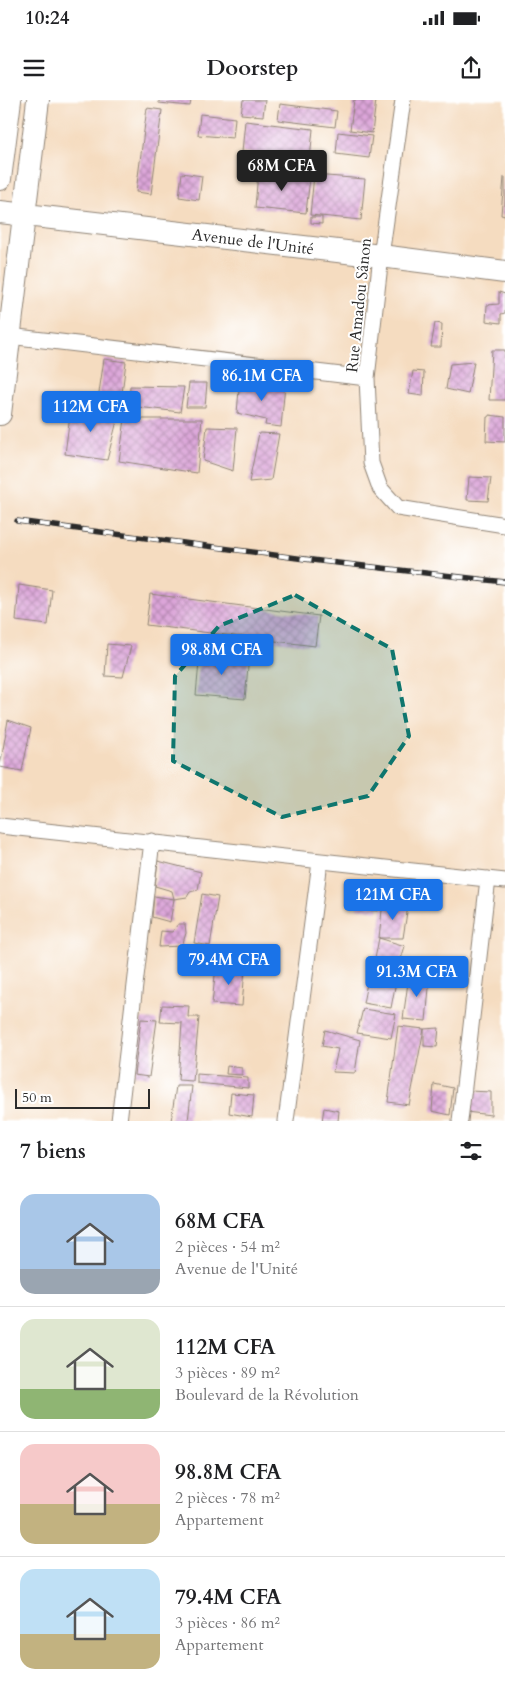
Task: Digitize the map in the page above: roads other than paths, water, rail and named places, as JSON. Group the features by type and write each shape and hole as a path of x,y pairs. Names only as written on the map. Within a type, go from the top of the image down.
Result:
{"main road":[{"path":"0,179 10,100"},
{"path":"0,414 38,100"},
{"name":"Avenue de l'Unité","path":"0,212 505,272"}],"street":[{"name":"Rue Amadou Sânon","path":"403,100 381,256 367,378 371,463 380,488 398,508 505,525"},
{"path":"9,336 367,378"},
{"path":"0,826 505,881"},
{"path":"119,1121 152,842"},
{"path":"286,1121 320,862"},
{"path":"460,1121 488,880"}],"railway":[{"path":"17,521 320,561 505,582"}]}
